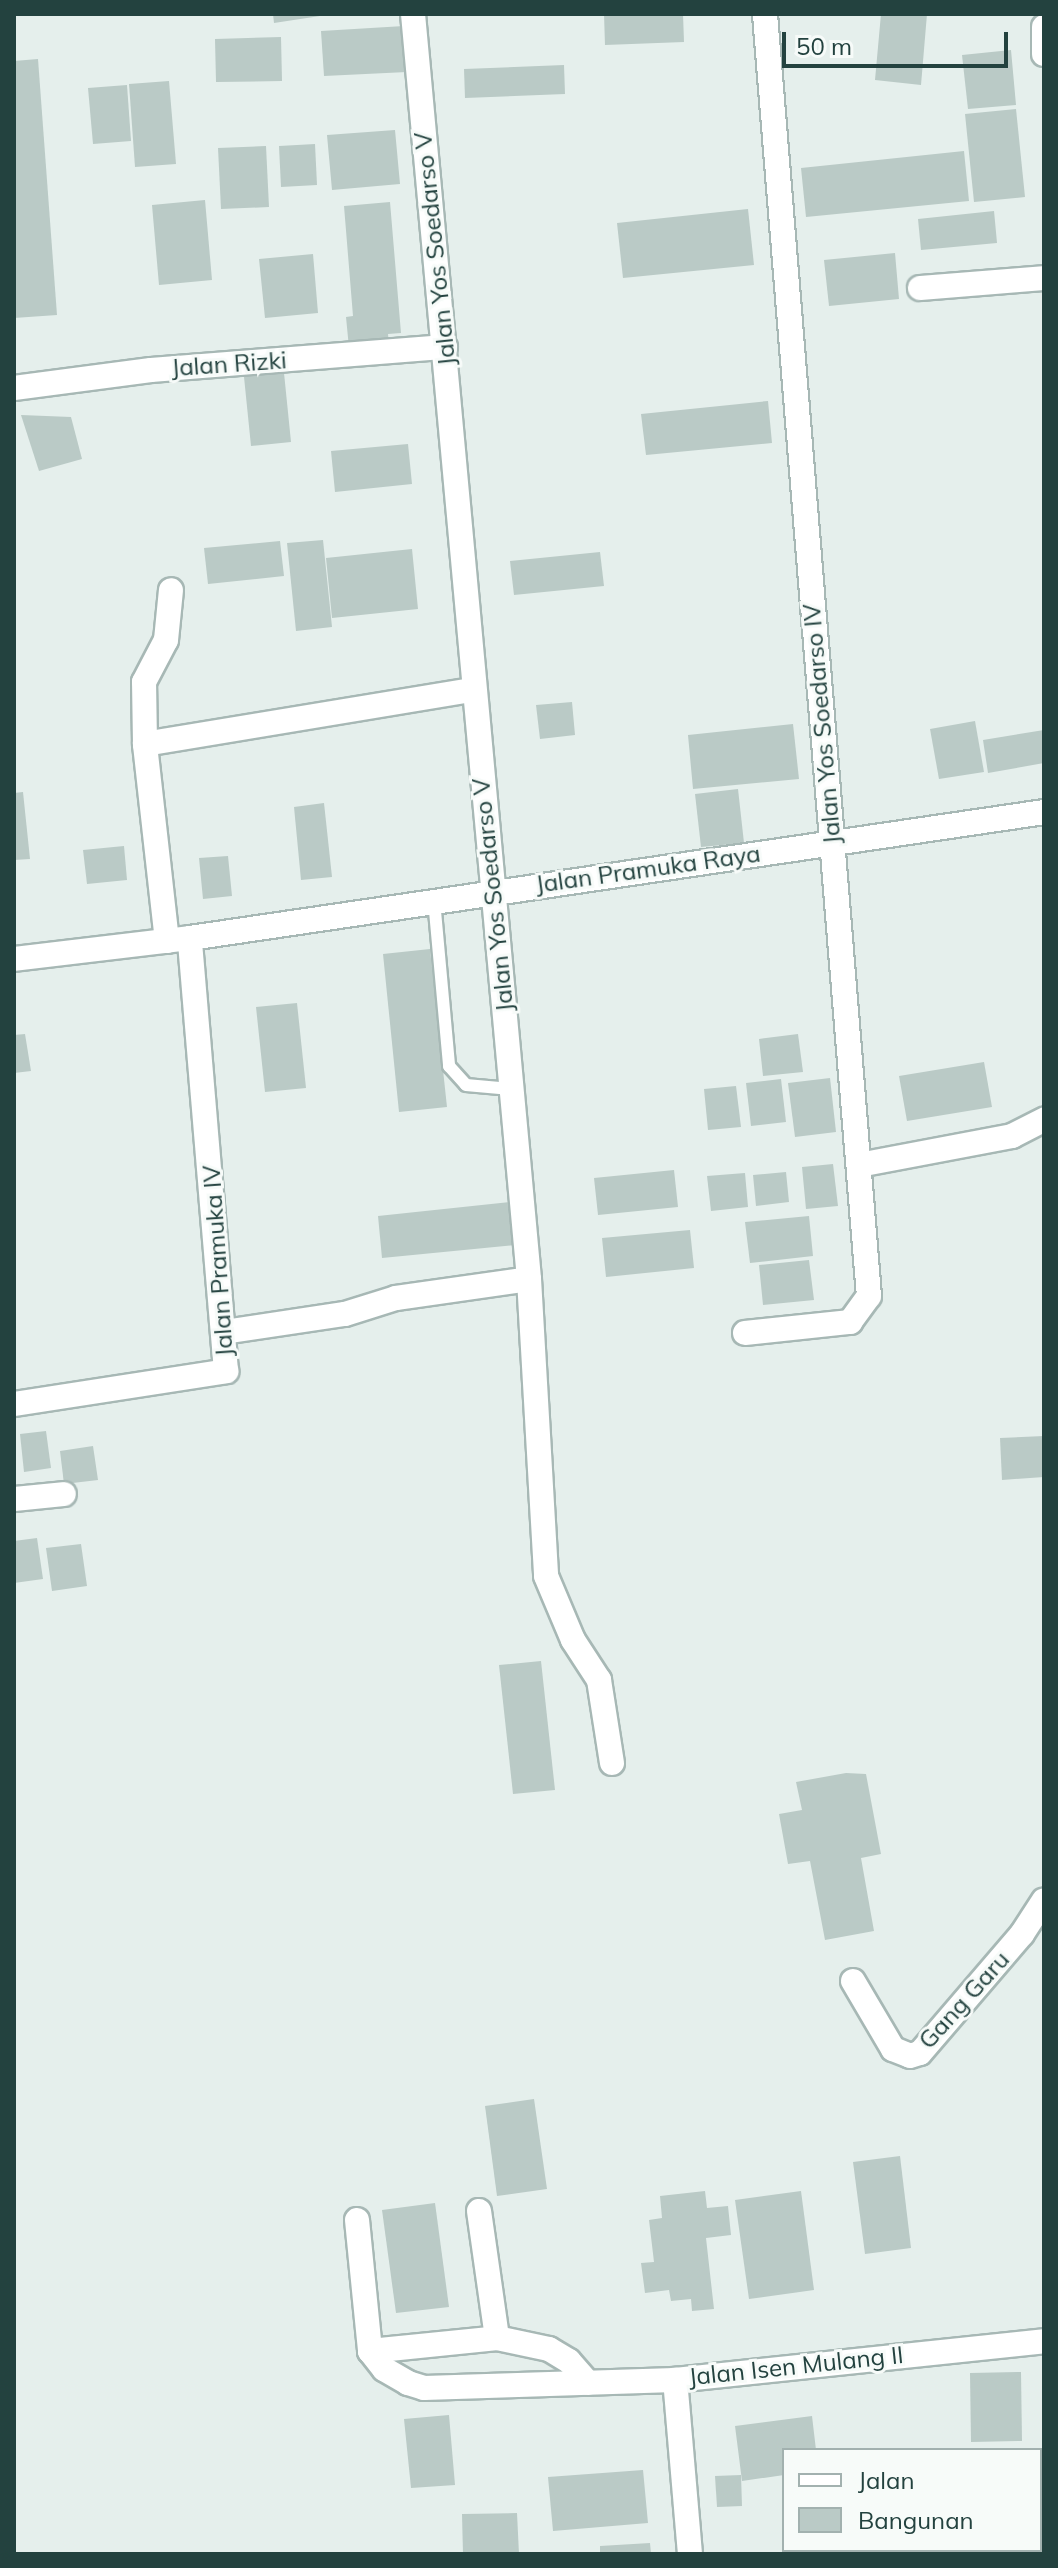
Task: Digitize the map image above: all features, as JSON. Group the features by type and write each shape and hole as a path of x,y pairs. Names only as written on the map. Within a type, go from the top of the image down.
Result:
{"street":[{"name":"Jalan Yos Soedarso V","path":"413,14 445,347 472,690 529,1279 546,1576 573,1640 599,1680 612,1763"},
{"name":"Jalan Yos Soedarso IV","path":"745,1333 850,1322 866,1306 859,1165 765,14"},
{"path":"1043,27 1044,54"},
{"path":"920,288 1044,278"},
{"name":"Jalan Rizki","path":"14,388 151,370 445,347"},
{"name":"Jalan Pramuka IV","path":"14,1404 226,1371 179,939 145,744 144,682 166,640 171,590"},
{"path":"145,744 472,690"},
{"name":"Jalan Pramuka Raya","path":"14,959 179,939 1044,812"},
{"path":"859,1165 1012,1136 1044,1120"},
{"path":"224,1332 345,1314 396,1298 529,1279"},
{"path":"14,1499 64,1494"},
{"name":"Gang Garu","path":"853,1981 893,2049 910,2056 920,2053 1022,1934 1044,1900"},
{"path":"479,2211 497,2338"},
{"path":"357,2220 370,2351 384,2369 424,2388 675,2380"},
{"path":"370,2351 497,2338 549,2349 569,2361 588,2383"},
{"name":"Jalan Isen Mulang II","path":"690,2554 675,2380 1044,2341"}],"lane":[{"path":"434,900 449,1066 456,1077 478,1089 511,1089"}],"building":[{"path":"273,14 319,14 320,16 274,23"},
{"path":"604,14 683,14 684,42 605,45"},
{"path":"881,14 927,14 921,85 875,80"},
{"path":"404,26 407,72 324,76 321,31"},
{"path":"281,37 282,81 216,82 215,39"},
{"path":"1011,50 1016,105 968,109 962,55"},
{"path":"38,59 57,315 14,318 14,61"},
{"path":"564,65 565,94 465,98 464,69"},
{"path":"169,81 176,164 135,167 129,84"},
{"path":"127,85 131,141 93,144 88,88"},
{"path":"1016,109 1025,197 974,202 965,114"},
{"path":"395,130 400,184 332,190 327,135"},
{"path":"315,144 317,185 281,187 279,146"},
{"path":"266,146 269,207 221,209 218,148"},
{"path":"964,151 969,201 806,217 801,168"},
{"path":"205,200 212,280 159,285 152,205"},
{"path":"390,202 401,333 388,334 389,345 349,348 346,317 353,316 344,206"},
{"path":"748,209 754,265 623,278 617,223"},
{"path":"994,211 997,243 921,250 918,219"},
{"path":"895,253 899,299 829,306 824,260"},
{"path":"313,254 318,313 265,318 259,259"},
{"path":"283,363 291,442 251,446 243,367"},
{"path":"768,401 772,443 646,455 641,414"},
{"path":"21,415 71,417 82,459 39,471"},
{"path":"408,444 412,484 335,492 331,451"},
{"path":"323,540 332,627 296,631 287,543"},
{"path":"280,541 284,576 208,584 204,548"},
{"path":"412,549 418,609 332,618 326,558"},
{"path":"600,552 604,586 514,595 510,561"},
{"path":"572,702 575,735 540,739 536,705"},
{"path":"975,721 984,772 939,779 930,729"},
{"path":"793,724 799,779 693,789 688,735"},
{"path":"1044,730 1044,763 988,773 983,740"},
{"path":"738,789 744,843 701,847 695,794"},
{"path":"23,792 30,859 14,860 14,793"},
{"path":"324,803 332,877 301,880 294,807"},
{"path":"124,846 127,880 87,884 83,850"},
{"path":"228,856 232,896 203,899 199,858"},
{"path":"430,949 447,1107 399,1112 383,954"},
{"path":"297,1003 306,1088 265,1092 256,1007"},
{"path":"25,1034 31,1071 14,1073 14,1035"},
{"path":"798,1034 803,1072 763,1076 759,1039"},
{"path":"984,1062 992,1107 907,1121 899,1076"},
{"path":"830,1078 836,1132 795,1137 788,1083"},
{"path":"781,1079 786,1122 751,1126 746,1083"},
{"path":"736,1086 741,1127 708,1130 704,1089"},
{"path":"833,1164 838,1206 806,1209 802,1167"},
{"path":"674,1170 678,1207 598,1215 594,1178"},
{"path":"786,1172 789,1202 756,1206 753,1175"},
{"path":"745,1173 748,1207 711,1211 707,1176"},
{"path":"511,1202 515,1245 382,1258 378,1216"},
{"path":"809,1216 813,1256 750,1263 745,1222"},
{"path":"690,1230 694,1268 606,1277 602,1238"},
{"path":"809,1260 814,1300 763,1305 759,1265"},
{"path":"46,1431 51,1468 24,1472 20,1434"},
{"path":"1044,1436 1044,1477 1002,1480 1000,1438"},
{"path":"93,1446 98,1480 64,1484 60,1451"},
{"path":"37,1538 43,1579 14,1583 14,1541"},
{"path":"81,1544 87,1586 52,1591 46,1548"},
{"path":"541,1661 555,1790 513,1794 499,1665"},
{"path":"846,1773 866,1774 881,1854 861,1858 874,1931 825,1940 810,1861 788,1864 779,1814 802,1810 796,1782"},
{"path":"534,2099 547,2189 497,2196 485,2106"},
{"path":"900,2156 911,2248 865,2254 853,2162"},
{"path":"705,2191 707,2208 728,2206 731,2235 706,2238 714,2309 692,2311 691,2299 671,2301 669,2290 645,2293 641,2263 654,2262 649,2220 662,2218 660,2196"},
{"path":"801,2191 814,2290 749,2299 735,2200"},
{"path":"435,2203 449,2307 396,2313 382,2210"},
{"path":"1021,2372 1022,2441 971,2442 970,2373"},
{"path":"449,2415 455,2485 411,2488 404,2419"},
{"path":"812,2416 816,2448 782,2448 782,2475 742,2481 735,2426"},
{"path":"643,2470 648,2523 553,2531 548,2477"},
{"path":"741,2475 742,2506 717,2507 715,2476"},
{"path":"517,2513 519,2554 463,2554 462,2514"},
{"path":"650,2543 651,2554 600,2554 600,2546"}]}
